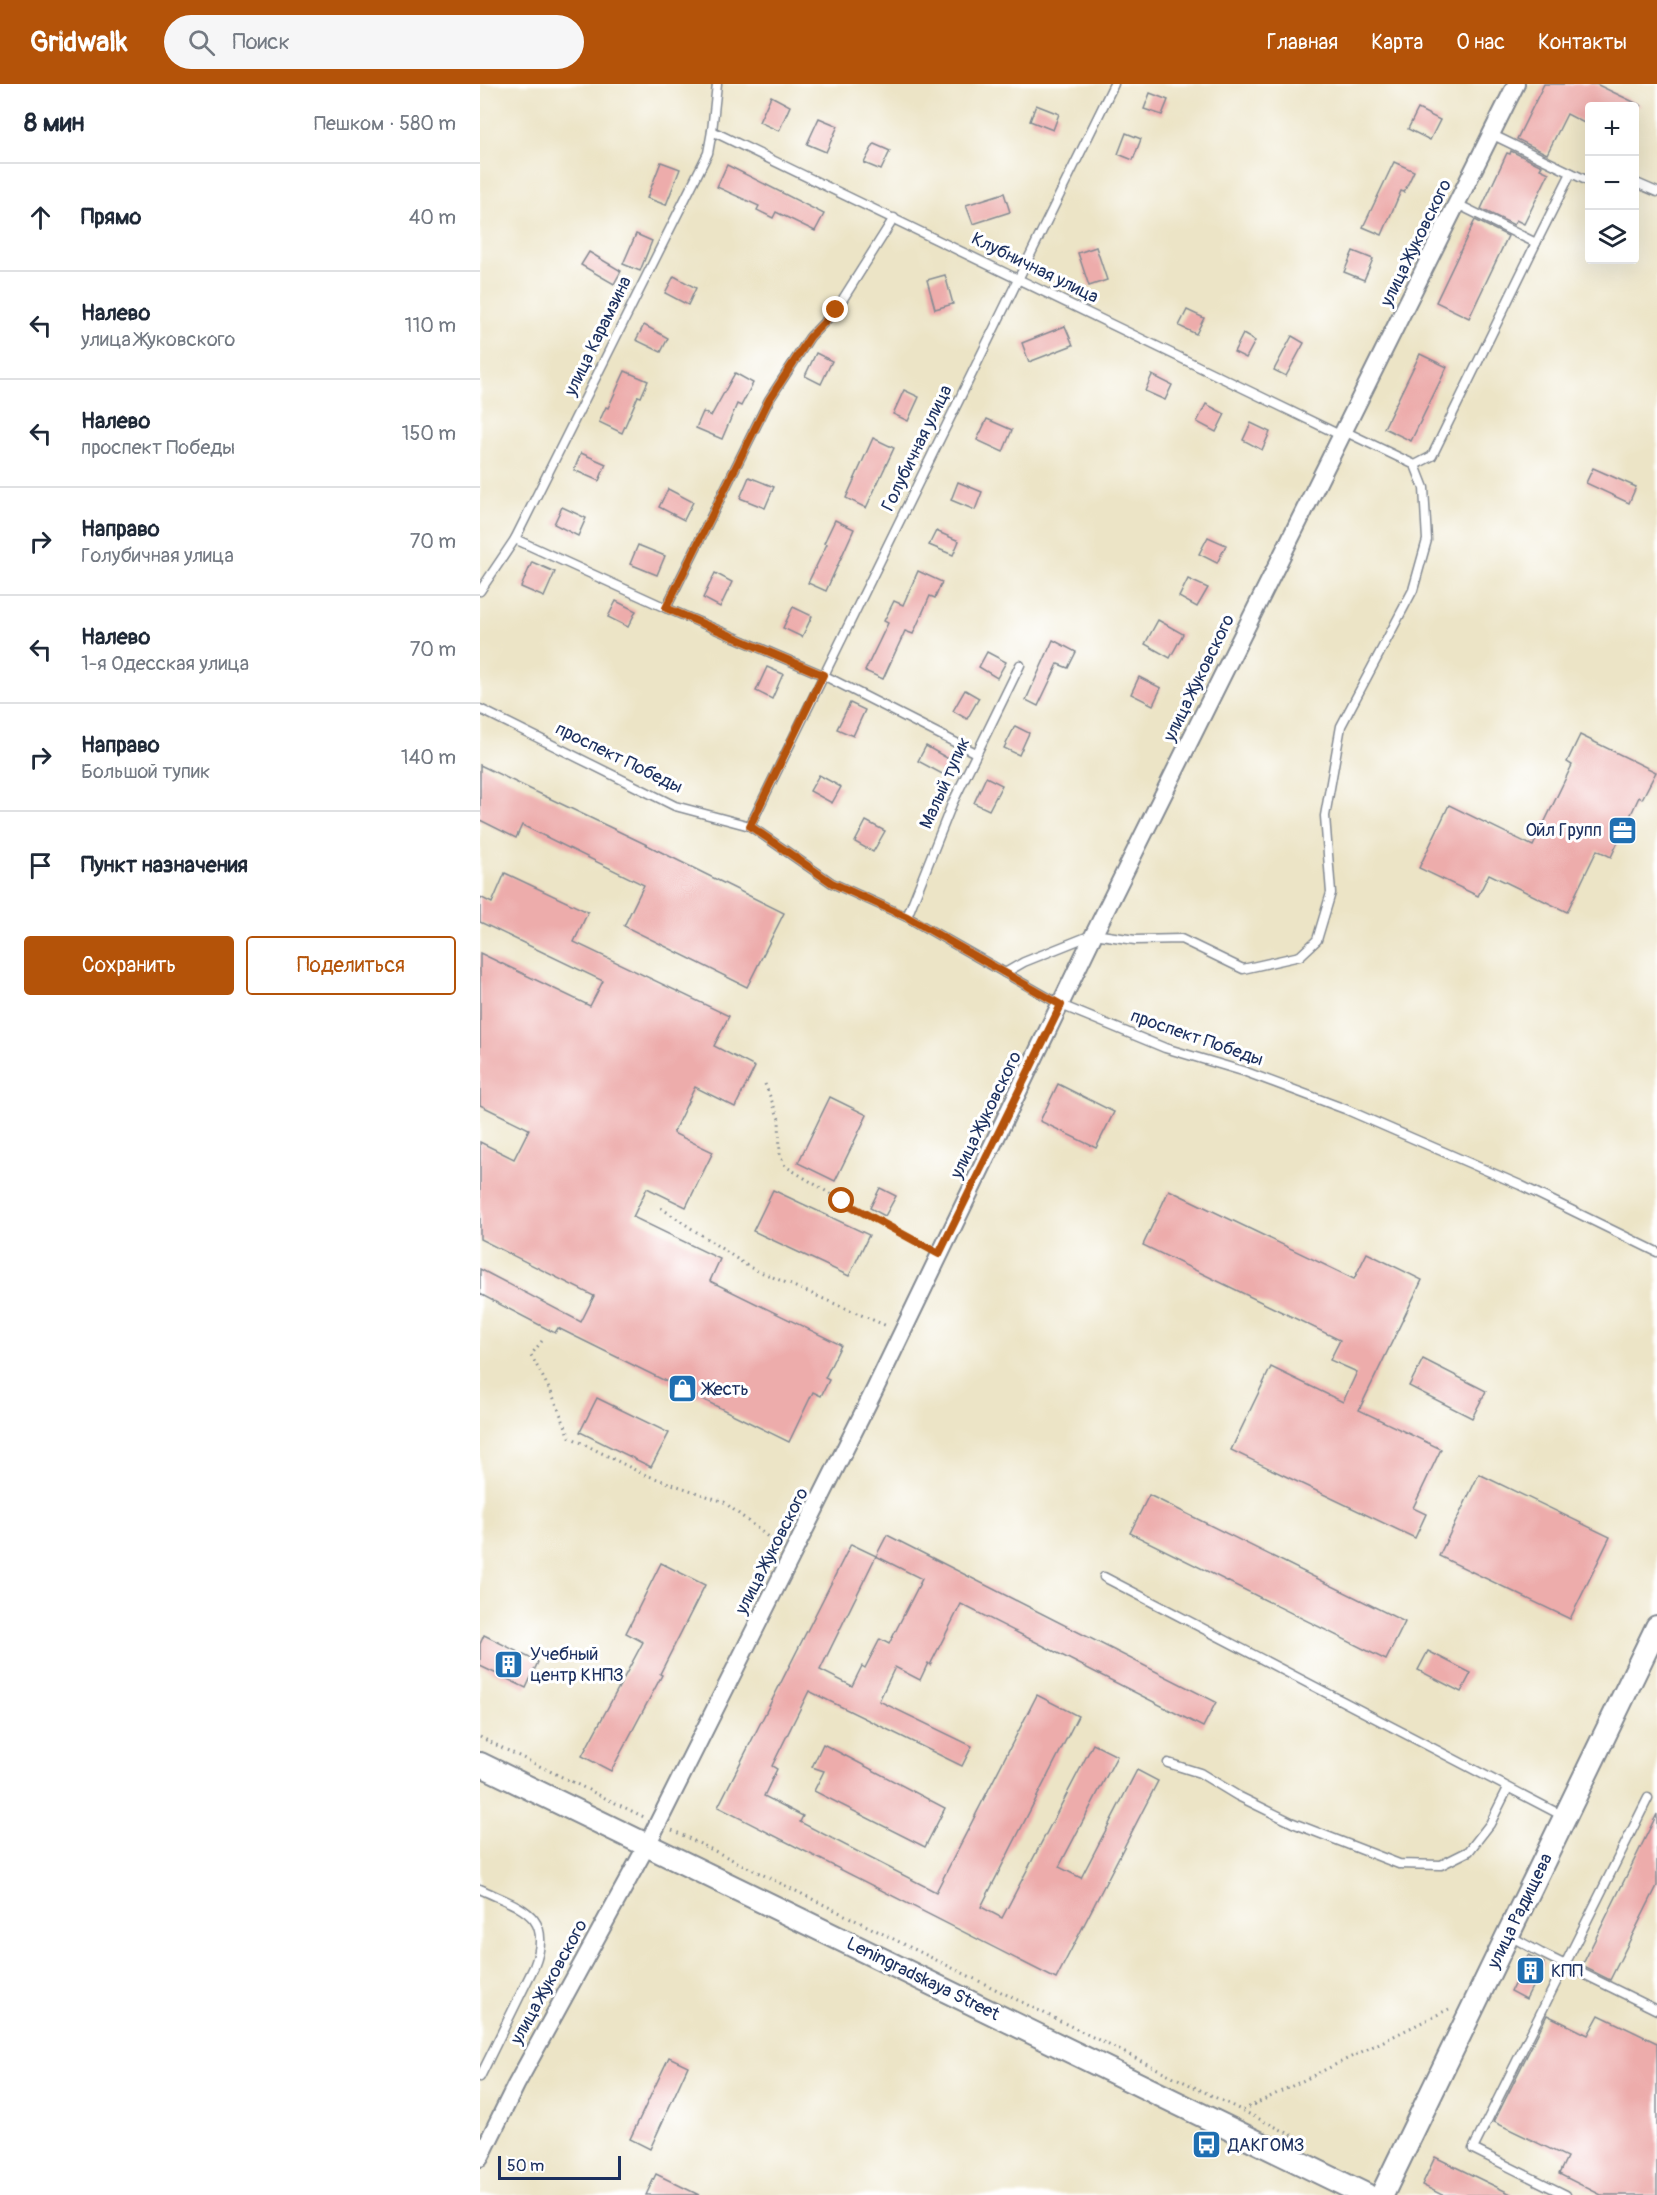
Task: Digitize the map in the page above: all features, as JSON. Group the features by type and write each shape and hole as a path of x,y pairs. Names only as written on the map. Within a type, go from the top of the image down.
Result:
{"main road":[{"name":"улица Радищева","path":"1382,2195 1657,1627"},
{"name":"Leningradskaya Street","path":"480,1764 1366,2195"}],"street":[{"name":"улица Жуковского","path":"480,2158 516,2085 647,1845 792,1555 903,1332 1094,934 1516,84"}],"lane":[{"name":"улица Карамзина","path":"480,591 515,539 708,153 717,84"},
{"name":"Голубичная улица","path":"750,826 1114,84"},
{"name":"Клубничная улица","path":"712,131 1343,434 1415,465"},
{"path":"1491,134 1585,180"},
{"path":"1005,973 1024,962 1094,934 1136,939 1181,939 1243,969 1299,956 1317,940 1330,893 1325,816 1341,726 1413,590 1427,540 1424,488 1415,465 1432,456 1570,173"},
{"path":"1639,184 1657,192"},
{"path":"1457,204 1536,243"},
{"path":"666,608 769,400 810,337 836,310 894,218"},
{"path":"515,539 666,608 823,675 976,753"},
{"name":"Малый тупик","path":"907,917 952,804 1020,665"},
{"name":"проспект Победы","path":"480,709 675,806 750,826 832,883 907,917 1061,1005 1165,1048 1246,1072 1345,1109 1520,1185 1657,1252"},
{"path":"1104,1577 1565,1818"},
{"path":"1168,1763 1200,1773 1238,1796 1293,1822 1399,1864 1441,1865 1469,1851 1490,1824 1508,1788"},
{"path":"1566,2195 1473,2149 1648,1798"},
{"path":"480,1889 525,1910 537,1923 540,1936 538,1956 534,1967 480,2077"},
{"path":"1508,1935 1657,2010"}],"path":[{"path":"765,1084 779,1119 780,1155 785,1166 842,1201 939,1254"},
{"path":"661,1208 749,1267 903,1332"},
{"path":"542,1341 531,1355 552,1394 570,1437 643,1474 724,1502 792,1555"},
{"path":"480,1737 1304,2142"},
{"path":"1242,2110 1449,2009"}],"building":[{"path":"1544,84 1596,84 1634,102 1585,102 1585,123 1567,114 1547,154 1517,139"},
{"path":"1150,93 1168,100 1162,115 1144,109"},
{"path":"771,96 790,106 779,131 759,122"},
{"path":"1036,105 1059,114 1053,130 1030,121"},
{"path":"1418,109 1440,120 1430,140 1408,129"},
{"path":"819,118 838,126 826,152 807,144"},
{"path":"1126,133 1141,139 1133,160 1118,154"},
{"path":"874,144 890,151 881,170 864,163"},
{"path":"1511,151 1542,166 1540,169 1549,173 1524,224 1516,220 1514,225 1481,209 1507,153 1510,154"},
{"path":"661,162 680,169 666,205 647,198"},
{"path":"1394,162 1414,171 1404,192 1401,191 1382,235 1363,227"},
{"path":"727,165 824,214 815,231 776,212 773,218 757,210 759,206 717,187"},
{"path":"1004,193 1010,212 973,224 966,205"},
{"path":"1475,220 1508,236 1469,318 1436,302"},
{"path":"636,234 652,241 640,271 623,264"},
{"path":"1096,247 1107,280 1089,286 1078,253"},
{"path":"1353,251 1373,259 1364,280 1344,272"},
{"path":"589,252 621,271 614,284 581,265"},
{"path":"945,275 953,304 935,309 927,280"},
{"path":"674,276 696,288 688,305 665,293"},
{"path":"1187,310 1204,318 1196,334 1179,326"},
{"path":"644,325 668,338 661,352 636,340"},
{"path":"1065,326 1073,345 1029,362 1022,343"},
{"path":"1243,334 1255,341 1246,358 1234,352"},
{"path":"1292,336 1304,343 1286,376 1274,370"},
{"path":"816,353 832,361 821,384 805,376"},
{"path":"1420,354 1447,367 1411,441 1384,428"},
{"path":"625,371 648,381 641,397 638,396 622,433 599,422"},
{"path":"735,373 753,383 741,406 737,404 722,439 696,428 703,412 711,416"},
{"path":"1152,375 1172,385 1165,400 1145,391"},
{"path":"904,390 919,397 908,421 893,414"},
{"path":"1206,404 1225,414 1216,432 1197,422"},
{"path":"987,419 1012,430 1003,452 977,440"},
{"path":"1251,423 1270,432 1262,450 1243,440"},
{"path":"873,438 894,448 866,508 846,498"},
{"path":"581,453 606,464 599,481 574,470"},
{"path":"1593,468 1636,487 1629,503 1586,483"},
{"path":"749,477 774,487 765,508 740,498"},
{"path":"958,482 982,492 975,510 951,500"},
{"path":"668,489 693,502 684,520 659,507"},
{"path":"562,507 586,518 578,536 554,524"},
{"path":"835,520 854,529 826,591 808,583 827,544 824,543"},
{"path":"936,531 959,541 953,555 929,545"},
{"path":"1208,537 1226,545 1217,563 1199,554"},
{"path":"638,545 665,556 657,575 630,564"},
{"path":"532,562 555,572 544,597 521,587"},
{"path":"918,571 942,582 935,598 930,596 913,634 905,631 883,679 865,671 888,623 884,621 894,601 903,605"},
{"path":"715,573 732,582 720,607 703,598"},
{"path":"1188,579 1208,588 1197,607 1179,597"},
{"path":"616,601 636,611 628,627 608,617"},
{"path":"793,607 812,616 802,637 783,628"},
{"path":"1158,620 1183,634 1170,658 1145,644"},
{"path":"1053,640 1076,652 1068,668 1058,664 1038,706 1026,700"},
{"path":"987,652 1006,662 997,678 979,667"},
{"path":"767,667 783,674 772,699 756,691"},
{"path":"1139,677 1161,688 1153,705 1131,694"},
{"path":"965,690 979,698 967,719 953,711"},
{"path":"850,703 865,710 853,736 837,729"},
{"path":"1015,726 1029,733 1019,755 1004,748"},
{"path":"1580,735 1656,772 1642,799 1639,797 1611,857 1597,850 1567,912 1489,874 1478,896 1419,868 1449,805 1533,846 1572,765 1567,762"},
{"path":"926,746 954,762 946,776 918,761"},
{"path":"480,765 784,913 747,987 624,926 644,885 522,825 516,838 480,820"},
{"path":"819,775 841,787 832,803 810,791"},
{"path":"986,777 1002,785 989,810 974,803"},
{"path":"866,821 885,831 873,852 855,842"},
{"path":"505,873 588,912 574,942 729,1016 714,1046 755,1067 735,1107 695,1087 673,1133 713,1152 686,1207 647,1188 633,1217 720,1259 710,1281 841,1345 825,1378 829,1380 821,1396 813,1392 789,1442 558,1328 555,1333 480,1294 480,1269 581,1322 594,1296 480,1239 480,1142 514,1159 529,1129 480,1105 480,953 590,1006 603,981 480,922 480,897 492,903"},
{"path":"1058,1084 1114,1112 1096,1148 1040,1121"},
{"path":"830,1097 867,1115 835,1181 798,1163"},
{"path":"880,1188 896,1196 885,1216 870,1208"},
{"path":"773,1190 869,1235 849,1276 753,1231"},
{"path":"1169,1190 1354,1279 1367,1253 1422,1280 1359,1410 1441,1449 1413,1508 1426,1514 1415,1538 1231,1450 1271,1367 1343,1402 1357,1372 1330,1360 1340,1340 1143,1245"},
{"path":"1423,1359 1486,1391 1472,1418 1409,1386"},
{"path":"597,1398 669,1433 651,1467 580,1432"},
{"path":"1479,1474 1610,1537 1570,1619 1439,1556"},
{"path":"1149,1495 1405,1622 1386,1660 1130,1533"},
{"path":"887,1535 1216,1702 1203,1727 961,1604 920,1680 895,1667 879,1701 972,1746 962,1766 809,1691 772,1766 777,1769 764,1796 803,1816 800,1822 936,1892 1037,1695 1078,1716 981,1907 1002,1918 1093,1744 1117,1756 1059,1867 1081,1878 1137,1770 1158,1781 1056,1979 718,1807 851,1544 876,1556","holes":["876,1556 922,1579 889,1644 880,1639 865,1668 862,1666 852,1686 820,1670"]},
{"path":"661,1563 705,1585 660,1674 662,1675 611,1771 582,1756 643,1642 626,1633"},
{"name":"Учебный центр КНПЗ","path":"484,1635 538,1662 526,1688 480,1666 480,1644"},
{"path":"1428,1651 1471,1673 1461,1692 1418,1670"},
{"path":"823,1744 945,1808 925,1847 814,1791 824,1771 812,1767"},
{"path":"1657,1814 1657,1886 1610,1980 1582,1966"},
{"name":"КПП","path":"1528,1955 1544,1963 1526,1999 1511,1991"},
{"path":"1547,2015 1588,2035 1599,2015 1657,2043 1657,2195 1601,2195 1559,2174 1567,2157 1494,2122"},
{"path":"669,2057 688,2066 650,2149 630,2139"},
{"path":"1435,2157 1513,2195 1442,2195 1422,2185"},
{"path":"656,2174 699,2195 646,2195"}],"place":[{"name":"Ойл Групп","path":"1623,830"},
{"name":"Жесть","path":"682,1389"},
{"name":"Учебный центр КНПЗ","path":"509,1664"},
{"name":"КПП","path":"1530,1971"},
{"name":"ДАКГОМЗ","path":"1207,2145"}],"route":[{"path":"836,310 810,337 769,400 666,608 823,675 750,826 832,883 907,917 1061,1005 939,1254 842,1201"}]}
